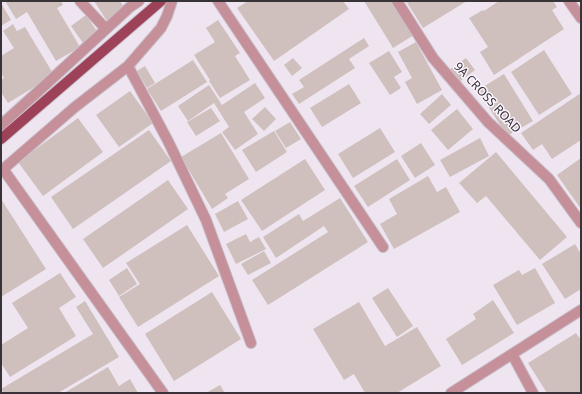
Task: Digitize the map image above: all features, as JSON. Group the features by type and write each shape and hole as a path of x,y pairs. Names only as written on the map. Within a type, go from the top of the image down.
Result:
{"main road":[{"path":"1,139 161,1"}],"street":[{"path":"80,1 106,29"},
{"path":"1,125 130,7 139,1"},
{"path":"163,393 2,170 75,107 128,66 161,28 172,1"},
{"path":"218,1 383,247"},
{"name":"9A CROSS ROAD","path":"397,1 433,58 488,122 549,179 581,223"},
{"path":"569,1 581,18"},
{"path":"128,66 168,141 206,220 251,343"},
{"path":"451,393 581,310"},
{"path":"512,354 533,393"}],"building":[{"path":"5,1 61,1 63,5 57,8 80,47 56,61 27,12 16,19"},
{"path":"94,1 120,1 125,9 107,21"},
{"path":"248,1 343,1 349,9 274,61 237,8"},
{"path":"364,1 393,1 414,35 393,48"},
{"path":"406,1 467,1 423,28"},
{"path":"499,1 553,1 557,7 552,10 564,29 494,75 480,52 488,47 469,18 483,10 484,11"},
{"path":"1,3 11,20 1,26"},
{"path":"86,15 98,33 83,43 71,26"},
{"path":"218,20 240,53 235,56 250,80 220,98 194,55 215,42 206,28"},
{"path":"13,24 17,31 25,27 54,75 8,103 1,92 1,80 4,78 1,72 1,56 14,48 3,31"},
{"path":"364,38 369,46 349,59 355,68 299,104 292,94 304,87 299,80"},
{"path":"416,42 442,90 417,104 405,82 412,78 398,52"},
{"path":"544,50 572,94 539,115 511,72"},
{"path":"389,51 402,72 394,77 401,88 390,95 369,63"},
{"path":"293,58 302,68 292,76 284,65"},
{"path":"466,58 475,70 458,83 449,70"},
{"path":"193,60 207,82 161,111 147,89"},
{"path":"145,66 155,83 147,88 137,71"},
{"path":"504,74 533,121 507,136 478,90"},
{"path":"255,83 265,98 244,112 258,134 235,150 222,132 229,127 214,103 188,121 178,106 209,85 222,105"},
{"path":"349,84 361,103 322,127 310,108"},
{"path":"130,91 153,123 119,147 96,115"},
{"path":"581,93 581,140 552,159 542,144 533,150 521,133"},
{"path":"442,94 451,105 429,124 420,114"},
{"path":"265,107 276,119 264,131 252,119"},
{"path":"211,108 220,121 196,136 187,122"},
{"path":"457,109 473,129 448,150 431,130"},
{"path":"78,118 103,152 43,196 18,162"},
{"path":"290,122 301,139 286,148 275,131"},
{"path":"380,128 395,152 353,178 338,154"},
{"path":"149,130 171,161 73,229 51,197"},
{"path":"274,131 287,152 256,172 242,150"},
{"path":"221,133 249,179 225,194 228,198 212,209 181,157"},
{"path":"480,138 489,156 450,177 440,160"},
{"path":"421,143 435,165 415,178 401,156"},
{"path":"496,152 567,237 540,260 486,196 477,203 459,183"},
{"path":"581,158 581,209 557,175"},
{"path":"305,159 325,190 262,231 241,200"},
{"path":"397,159 410,180 368,207 354,186"},
{"path":"428,176 437,192 446,187 460,212 394,249 380,224 397,214 389,199"},
{"path":"168,180 188,209 103,268 83,239"},
{"path":"340,198 368,242 268,305 252,280 328,232 324,226 276,258 263,237 299,214 303,221"},
{"path":"1,199 46,269 1,297"},
{"path":"238,201 248,219 224,232 215,214"},
{"path":"187,225 219,276 138,327 119,297 140,284 126,263"},
{"path":"246,234 250,242 259,237 266,249 236,264 226,244"},
{"path":"575,244 581,254 581,289 565,299 542,264"},
{"path":"264,251 271,263 248,275 241,264"},
{"path":"127,268 137,284 119,296 109,280"},
{"path":"535,268 555,303 517,325 493,285 519,270 522,275"},
{"path":"60,273 76,297 59,308 76,336 10,377 1,363 1,345 28,328 12,303"},
{"path":"388,288 413,326 397,337 372,298"},
{"path":"212,292 241,339 174,381 145,334"},
{"path":"493,300 514,333 462,365 446,339 476,319 473,314"},
{"path":"85,301 119,357 58,393 4,393 1,389 93,334 76,307"},
{"path":"359,302 385,346 417,327 441,366 397,393 365,393 354,374 344,380 313,329"},
{"path":"576,333 581,340 581,393 547,393 528,363"},
{"path":"108,367 119,386 130,379 138,393 64,393"},
{"path":"220,385 225,393 206,393"}]}
